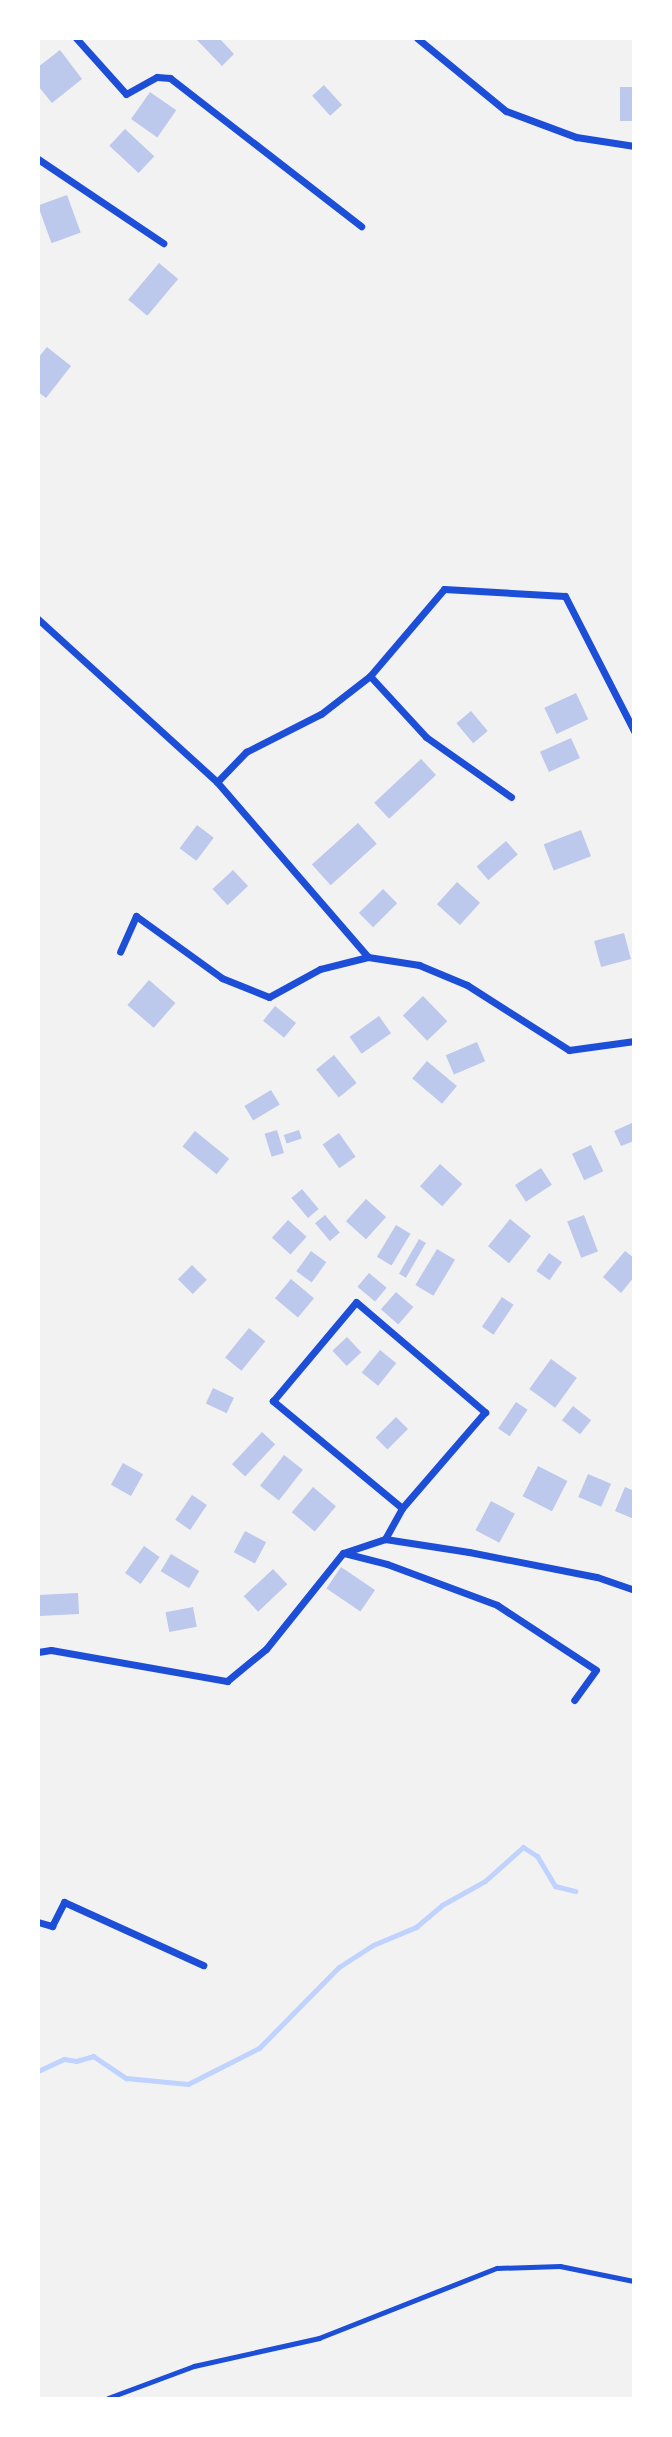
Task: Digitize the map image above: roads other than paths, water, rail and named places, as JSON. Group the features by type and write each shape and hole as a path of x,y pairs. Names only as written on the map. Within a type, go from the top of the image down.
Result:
{"street":[{"path":"76,38 125,94 157,77 170,78 361,226"},
{"path":"417,38 506,111 576,137 634,146"},
{"path":"38,159 163,243"},
{"path":"217,782 246,752 321,714 370,676 444,590 565,596 634,731"},
{"path":"38,620 217,782 368,957"},
{"path":"370,676 426,737 511,797"},
{"path":"120,952 136,916 222,978 269,997 320,969 368,957 419,965 467,985 569,1050 634,1041"},
{"path":"385,1539 402,1508 485,1412 356,1302 272,1401 402,1508"},
{"path":"38,1652 51,1650 227,1681 266,1650 343,1553 385,1539 571,1572 634,1590"},
{"path":"343,1553 387,1564 497,1605 596,1670 574,1700"},
{"path":"38,1922 52,1926 64,1902 203,1965"}],"lane":[{"path":"108,2399 194,2366 319,2338 497,2268 560,2266 634,2281"}],"waterway":[{"path":"38,2071 64,2059 76,2061 93,2056 126,2078 188,2084 259,2048 339,1967 373,1945 416,1927 442,1905 485,1881 523,1847 537,1856 555,1886 575,1891"}]}
